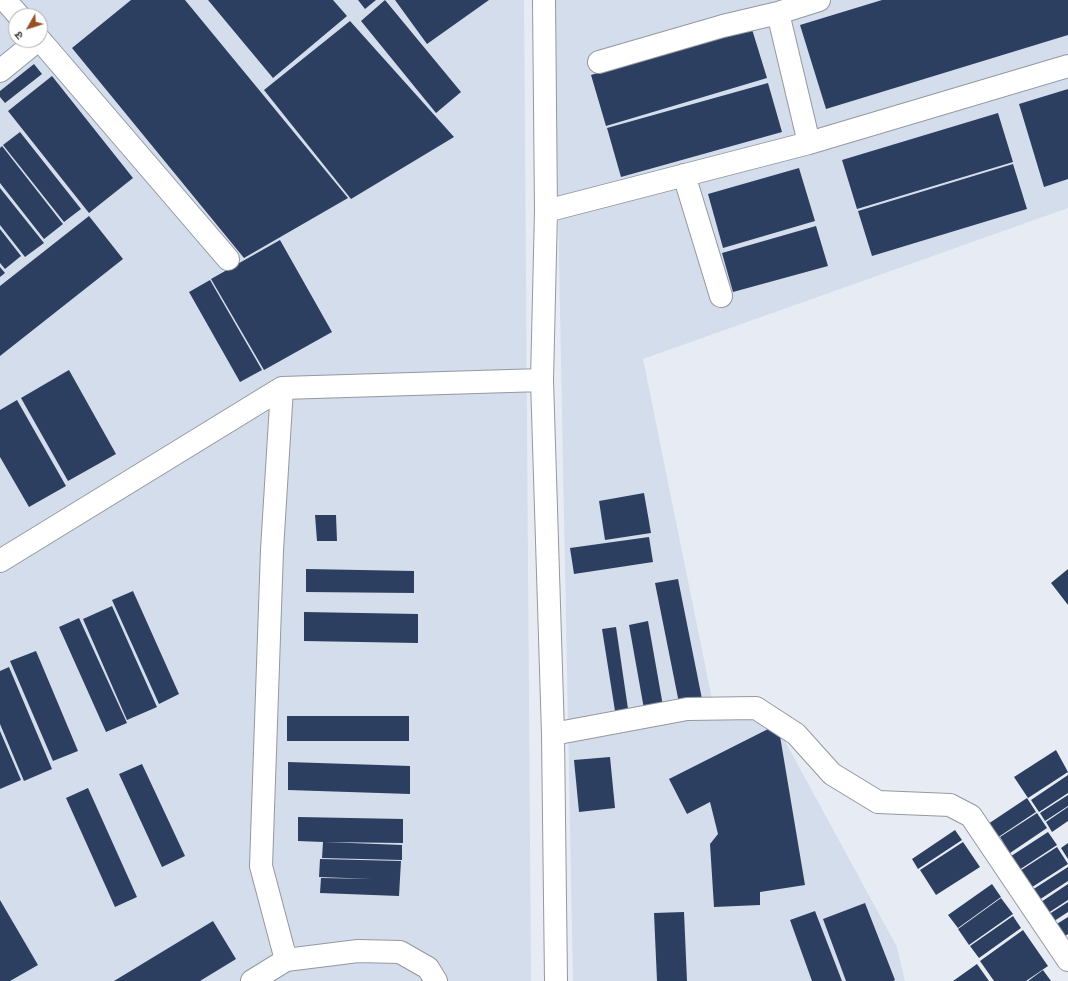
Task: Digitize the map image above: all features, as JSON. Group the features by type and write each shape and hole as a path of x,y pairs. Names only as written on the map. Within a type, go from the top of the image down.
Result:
{"street":[{"path":"5,0 12,8"},
{"path":"544,0 546,211 542,380 553,734 556,981"},
{"path":"599,62 723,26 778,13 819,0"},
{"path":"778,13 809,143"},
{"path":"0,71 29,48"},
{"path":"46,48 228,259"},
{"path":"546,211 809,143 1068,66"},
{"path":"684,175 721,296"},
{"path":"0,561 282,388 542,380"},
{"path":"282,388 272,550 261,866 286,960"},
{"path":"553,734 687,709 756,708 796,734 832,774 878,802 950,805 971,816 1068,960"},
{"path":"252,981 286,960 358,951 400,952 428,968 436,981"}],"shaded area":[{"path":"0,0 524,0 531,981 0,981"},
{"path":"554,0 1068,0 1068,208 643,359 716,719 767,708 897,947 905,981 573,981"}],"building":[{"path":"131,0 185,0 348,198 244,258 72,48"},
{"path":"208,0 333,0 347,16 273,78"},
{"path":"358,0 376,0 365,9"},
{"path":"385,0 461,92 436,113 361,21"},
{"path":"395,0 489,0 427,44"},
{"path":"882,0 1068,0 1068,35 826,109 800,25"},
{"path":"350,21 454,137 351,199 264,90"},
{"path":"751,26 767,78 606,126 591,75"},
{"path":"34,64 42,74 5,103 0,97 0,91"},
{"path":"52,76 133,178 89,213 8,111"},
{"path":"768,83 782,132 621,177 607,128"},
{"path":"1068,89 1068,179 1044,187 1019,104"},
{"path":"998,113 1013,162 857,209 842,160"},
{"path":"20,132 81,209 64,222 3,145"},
{"path":"2,146 63,224 44,239 0,183 0,148"},
{"path":"1013,164 1027,209 872,256 858,211"},
{"path":"799,168 815,221 723,248 708,194"},
{"path":"0,188 44,243 25,257 0,225"},
{"path":"89,216 123,259 0,356 0,286"},
{"path":"816,226 828,266 733,292 722,253"},
{"path":"0,229 21,256 5,269 0,263"},
{"path":"280,240 332,332 264,370 211,279"},
{"path":"0,267 5,273 0,277"},
{"path":"210,280 262,370 240,382 189,292"},
{"path":"69,370 116,454 68,481 21,398"},
{"path":"17,400 66,486 29,507 0,457 0,410"},
{"path":"644,493 651,533 605,540 599,501"},
{"path":"315,515 336,515 337,541 317,541"},
{"path":"649,537 653,562 574,574 570,548"},
{"path":"306,569 414,571 414,593 306,592"},
{"path":"1068,569 1068,605 1051,583"},
{"path":"678,579 702,699 679,703 655,583"},
{"path":"133,591 179,694 159,704 112,600"},
{"path":"112,606 157,707 127,720 83,619"},
{"path":"304,612 418,614 418,643 304,641"},
{"path":"79,618 127,723 106,732 59,627"},
{"path":"648,621 663,706 644,709 629,625"},
{"path":"616,627 628,709 615,711 602,629"},
{"path":"36,651 78,751 53,761 10,661"},
{"path":"9,667 52,769 24,781 0,724 0,671"},
{"path":"287,716 409,716 409,741 287,741"},
{"path":"778,724 805,885 760,892 760,905 714,907 710,844 718,834 710,802 687,814 669,779"},
{"path":"0,731 21,780 0,789"},
{"path":"1056,750 1068,772 1028,798 1014,777"},
{"path":"610,757 615,808 579,812 574,760"},
{"path":"288,762 410,766 410,794 288,790"},
{"path":"142,764 185,856 162,867 119,774"},
{"path":"1068,775 1068,793 1039,812 1031,800"},
{"path":"88,788 137,897 115,907 66,798"},
{"path":"1068,795 1068,806 1045,821 1040,813"},
{"path":"1027,798 1036,812 997,838 988,824"},
{"path":"1068,807 1068,821 1052,832 1046,822"},
{"path":"1037,813 1047,828 1010,853 1000,837"},
{"path":"298,817 403,819 403,843 325,842 402,845 402,860 322,858 323,842 298,841"},
{"path":"955,830 962,840 918,869 912,859"},
{"path":"1048,832 1057,845 1013,874 1005,860"},
{"path":"963,842 980,867 936,895 920,870"},
{"path":"1068,843 1068,859 1061,848"},
{"path":"1057,847 1068,864 1026,891 1015,874"},
{"path":"320,859 401,861 399,896 320,893 321,878 373,879 319,877"},
{"path":"1068,867 1068,881 1039,900 1032,890"},
{"path":"992,884 1001,897 958,928 948,915"},
{"path":"1068,884 1068,900 1042,917 1035,906"},
{"path":"1001,898 1013,914 969,945 958,929"},
{"path":"0,900 38,965 10,981 0,981"},
{"path":"1068,902 1068,912 1048,925 1043,918"},
{"path":"865,903 895,980 893,981 846,981 823,919"},
{"path":"815,911 842,981 812,981 790,920"},
{"path":"684,912 687,981 657,981 654,913"},
{"path":"1013,916 1021,928 979,958 970,946"},
{"path":"1068,917 1068,934 1060,940 1052,927"},
{"path":"213,921 236,959 200,981 114,981"},
{"path":"1023,930 1048,966 1026,981 994,981 980,961"},
{"path":"977,964 989,981 953,981"},
{"path":"1043,970 1051,981 1028,981"}]}
